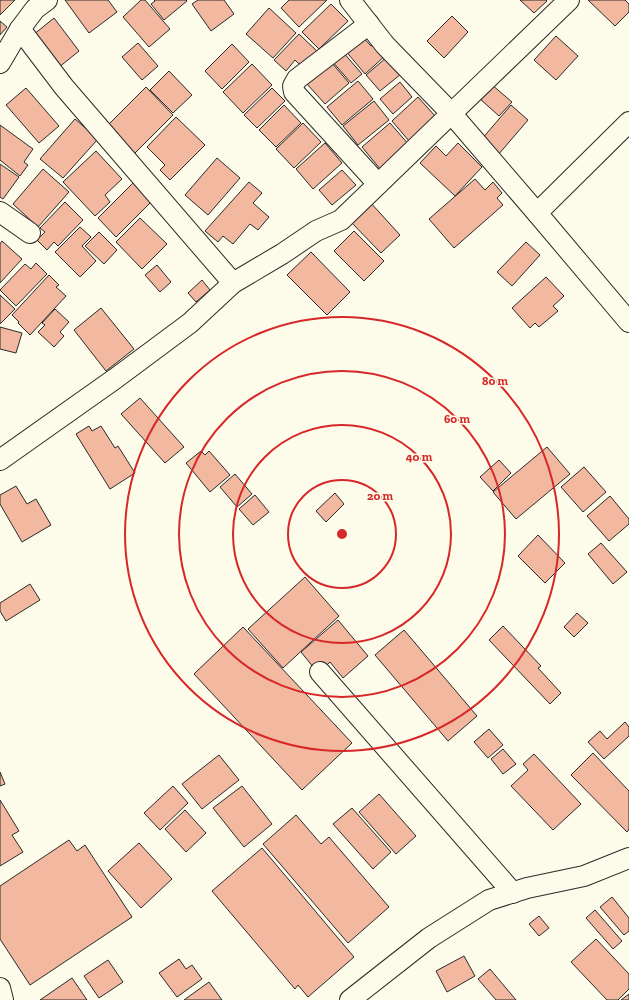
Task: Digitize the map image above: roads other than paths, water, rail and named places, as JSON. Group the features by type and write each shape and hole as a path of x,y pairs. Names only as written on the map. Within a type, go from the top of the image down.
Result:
{"street":[{"path":"0,63 20,29 35,9 47,0"},
{"path":"350,0 386,45 451,113 629,322"},
{"path":"0,460 116,378 190,323 233,283 282,254 316,230 341,220 569,0"},
{"path":"369,24 298,79 293,86 294,92 378,184"},
{"path":"20,29 64,87 233,283"},
{"path":"537,213 629,122"},
{"path":"0,212 30,233"},
{"path":"320,672 513,893"},
{"path":"350,1000 429,938 489,900 527,888 584,876 629,858"},
{"path":"0,988 3,1000"}]}
